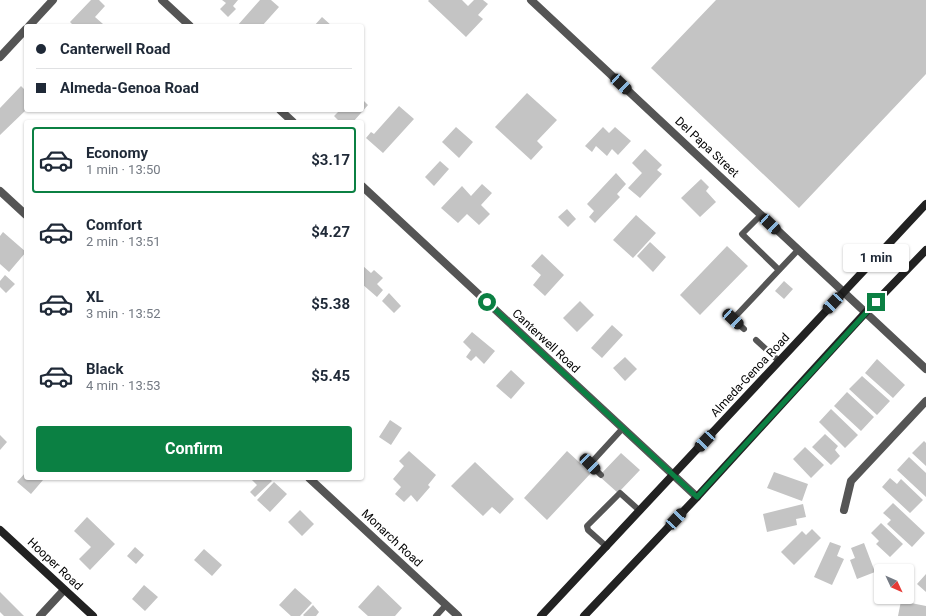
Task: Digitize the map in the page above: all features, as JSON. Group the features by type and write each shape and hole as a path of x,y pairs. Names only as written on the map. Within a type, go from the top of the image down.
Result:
{"main road":[{"name":"Almeda-Genoa Road","path":"541,616 926,204"},
{"path":"584,616 697,497 866,312 926,250"},
{"name":"Hooper Road","path":"0,530 93,616"}],"street":[{"path":"31,24 53,0"},
{"path":"162,0 188,24"},
{"name":"Del Papa Street","path":"537,2 798,250 926,369"},
{"path":"0,57 24,31"},
{"path":"282,112 291,120"},
{"name":"Canterwell Road","path":"364,188 697,497"},
{"path":"0,191 24,213"},
{"path":"844,510 851,481 926,400"},
{"name":"Monarch Road","path":"311,480 458,616"},
{"path":"40,616 64,590"}],"lane":[{"path":"761,215 742,234 779,270"},
{"path":"744,329 733,319 798,250"},
{"path":"756,340 779,361"},
{"path":"601,475 590,464 623,428"},
{"path":"607,547 588,530 587,526 619,493 622,493 640,511"},
{"path":"436,616 446,605"}],"building":[{"path":"91,0 99,0 105,6 95,17 103,24 72,24 70,22"},
{"path":"222,0 238,0 233,6 236,9 228,17 220,9 226,3"},
{"path":"260,0 271,0 279,7 264,24 239,24"},
{"path":"462,0 468,6 474,0 483,0 488,4 478,15 483,19 466,37 428,1"},
{"path":"716,0 926,0 926,74 799,208 651,68"},
{"path":"322,17 330,24 316,24"},
{"path":"21,86 24,89 24,112 0,135 0,108"},
{"path":"527,93 557,120 537,141 543,147 531,160 495,127"},
{"path":"364,101 368,105 364,110"},
{"path":"399,106 414,119 383,153 366,138 371,132 374,134"},
{"path":"338,112 362,112 355,120 338,120 334,116"},
{"path":"456,127 473,142 459,158 442,142"},
{"path":"603,127 609,133 615,127 631,141 618,155 612,149 607,156 596,146 592,152 585,146"},
{"path":"645,149 662,165 657,170 662,174 640,198 628,188 642,173 632,163"},
{"path":"440,161 449,169 434,186 425,177"},
{"path":"616,173 626,184 617,194 620,197 595,223 589,217 594,211 587,204"},
{"path":"701,179 709,187 706,191 716,202 700,217 681,198"},
{"path":"482,184 492,193 481,205 490,214 479,225 467,214 458,223 441,208 462,186 471,196"},
{"path":"567,209 576,219 568,227 558,217"},
{"path":"636,215 656,233 633,258 613,240"},
{"path":"3,232 24,250 24,254 9,272 0,264 0,236"},
{"path":"650,242 666,257 653,272 637,256"},
{"path":"727,246 748,266 700,315 680,295"},
{"path":"542,254 564,275 545,296 533,285 541,275 531,266"},
{"path":"364,267 371,273 374,270 383,278 377,284 383,290 377,297 364,286"},
{"path":"5,275 15,284 6,293 0,287 0,281"},
{"path":"784,281 793,289 784,299 775,291"},
{"path":"389,293 401,306 394,313 382,301"},
{"path":"580,301 594,315 577,332 563,318"},
{"path":"612,325 623,335 602,358 591,348"},
{"path":"472,332 495,351 484,364 476,356 471,361 466,357 471,350 463,342"},
{"path":"625,357 637,369 625,381 613,368"},
{"path":"877,359 905,385 893,398 865,373"},
{"path":"511,370 525,383 511,399 496,386"},
{"path":"862,376 890,401 877,415 849,389"},
{"path":"847,392 874,417 861,431 834,406"},
{"path":"831,409 858,435 845,448 819,422"},
{"path":"390,420 402,428 391,445 379,437"},
{"path":"825,434 838,446 835,450 840,456 831,465 812,447"},
{"path":"0,435 7,442 0,450"},
{"path":"924,441 926,443 926,466 912,453"},
{"path":"805,447 824,465 811,478 793,459"},
{"path":"409,451 436,475 428,485 430,487 417,502 411,495 404,502 395,494 401,487 393,479 404,466 399,461"},
{"path":"567,451 591,473 547,520 524,498"},
{"path":"621,453 640,470 618,493 599,476"},
{"path":"909,457 926,473 926,497 897,470"},
{"path":"475,462 514,499 500,514 492,507 483,516 451,486"},
{"path":"774,472 808,484 802,501 767,488"},
{"path":"24,474 24,480 43,480 31,494 17,482"},
{"path":"890,478 897,484 901,479 923,500 910,513 882,487"},
{"path":"252,480 272,481 255,497 250,492 257,485"},
{"path":"274,482 287,494 270,512 257,500"},
{"path":"893,503 925,533 912,547 887,524 891,520 883,513"},
{"path":"803,504 806,517 796,519 797,525 767,532 763,514"},
{"path":"300,510 314,524 302,536 288,522"},
{"path":"87,517 115,544 90,570 79,559 91,547 74,531"},
{"path":"881,523 903,544 890,557 876,544 879,541 871,533"},
{"path":"812,529 821,538 794,565 781,552 802,531 806,535"},
{"path":"830,542 841,546 837,556 844,559 832,585 814,577"},
{"path":"864,543 874,572 857,579 850,560 855,558 851,548"},
{"path":"135,547 144,555 136,564 127,556"},
{"path":"204,549 222,565 212,576 194,560"},
{"path":"926,574 926,592 917,584"},
{"path":"144,585 158,597 145,611 132,599"},
{"path":"378,585 402,608 395,616 368,616 358,607"},
{"path":"295,588 312,603 300,616 291,616 279,605"},
{"path":"0,592 24,616 4,616 0,612"},
{"path":"900,604 914,604 926,606 926,616 898,616"},
{"path":"313,605 319,612 316,616 304,616 303,615"}],"route":[{"path":"487,302 697,497 876,302"}]}
